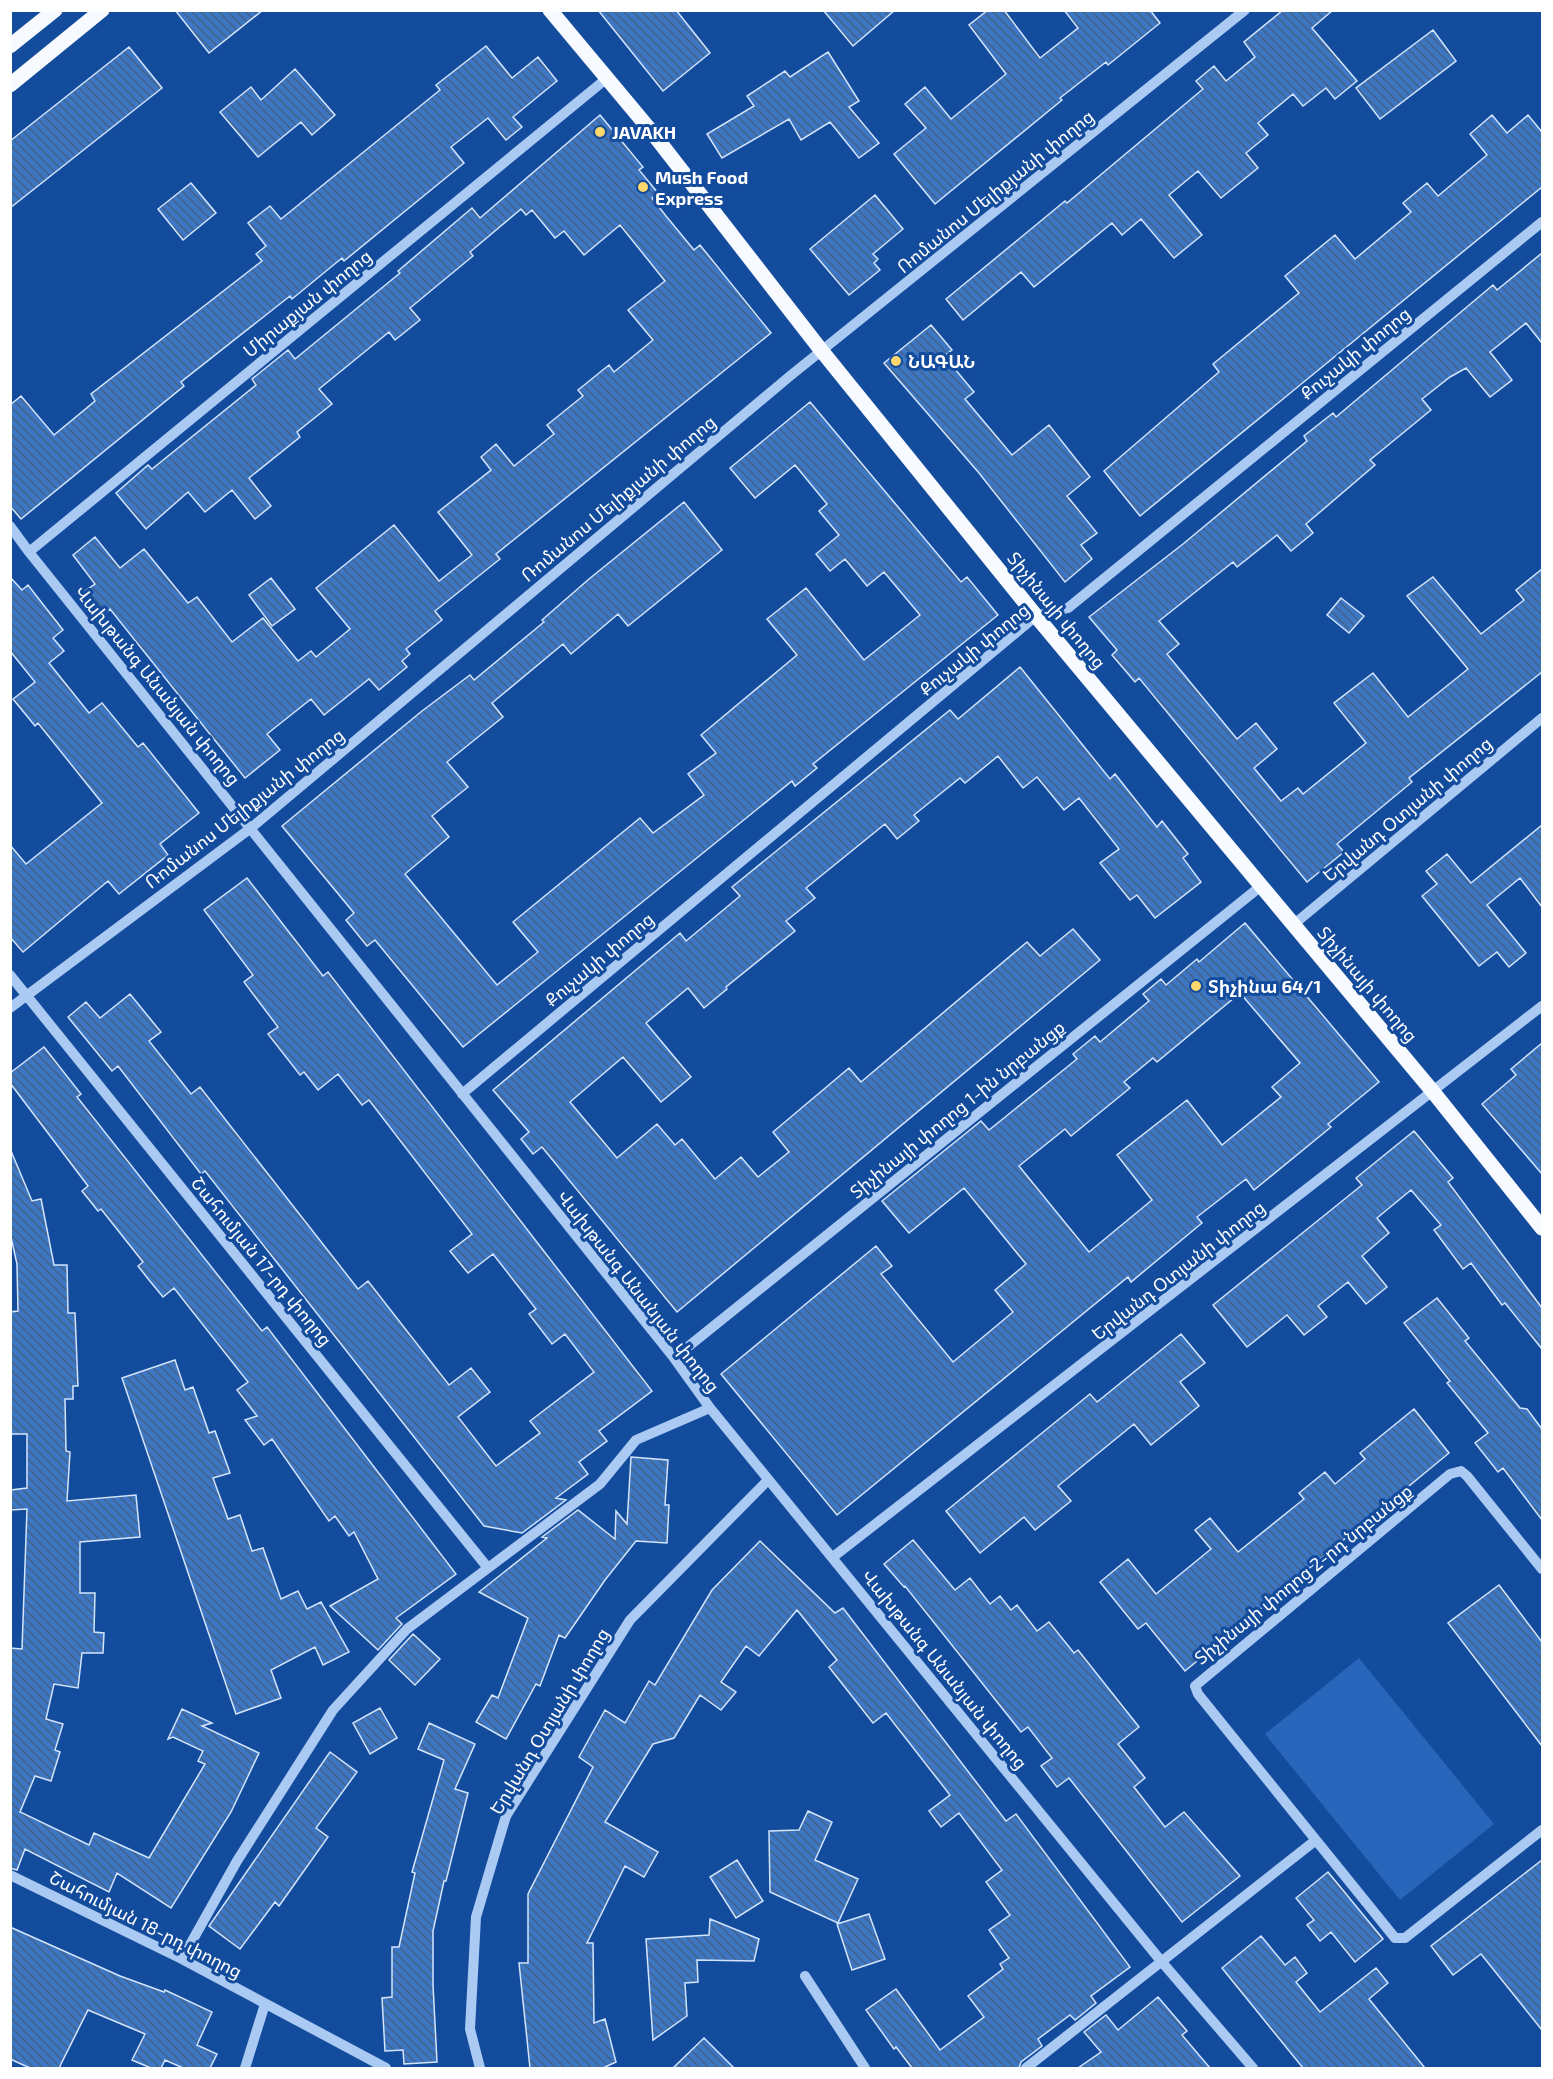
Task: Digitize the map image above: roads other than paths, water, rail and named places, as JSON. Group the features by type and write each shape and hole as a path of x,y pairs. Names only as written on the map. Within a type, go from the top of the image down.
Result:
{"main road":[{"path":"10,46 55,10"},
{"path":"10,85 102,10"},
{"name":"Տիչինայի փողոց","path":"550,10 651,131 821,350 1036,616 1434,1093 1542,1228"}],"street":[{"name":"Ռոմանոս Մելիքյանի փողոց","path":"10,1008 251,828 821,350 846,333 1245,10"},
{"name":"Միրաքյան փողոց","path":"29,552 606,79"},
{"name":"Քուչակի փողոց","path":"462,1094 1036,616 1068,609 1542,222"},
{"name":"Վախթանգ Անանյան փողոց","path":"10,526 674,1358 710,1408 768,1480 1161,1961 1253,2068"},
{"name":"Երվանդ Օտյանի փողոց","path":"1293,925 1542,718"},
{"name":"Տիչինայի փողոց 1-ին նրբանցք","path":"674,1358 1261,886"},
{"name":"Շահումյան 17-րդ փողոց","path":"10,975 488,1568"},
{"name":"Երվանդ Օտյանի փողոց","path":"833,1557 1434,1093 1542,1006"},
{"path":"182,1959 237,1861 333,1710 407,1629 600,1484 636,1440 710,1408"},
{"name":"Տիչինայի փողոց 2-րդ նրբանցք","path":"1542,1569 1461,1471 1441,1482 1195,1686 1198,1694 1395,1938 1405,1938 1542,1830"},
{"name":"Երվանդ Օտյանի փողոց","path":"476,2067 470,2029 476,1917 507,1816 630,1620 768,1480"},
{"path":"1026,2068 1316,1840"},
{"name":"Շահումյան 18-րդ փողոց","path":"10,1875 182,1959 386,2068"},
{"path":"805,1976 865,2068"},
{"path":"245,2068 265,2004"}],"place":[{"name":"JAVAKH","path":"600,132"},
{"name":"Mush Food Express","path":"643,187"},
{"name":"ՆԱԳԱՆ","path":"896,361"},
{"name":"Տիչինա 64/1","path":"1196,986"}]}
